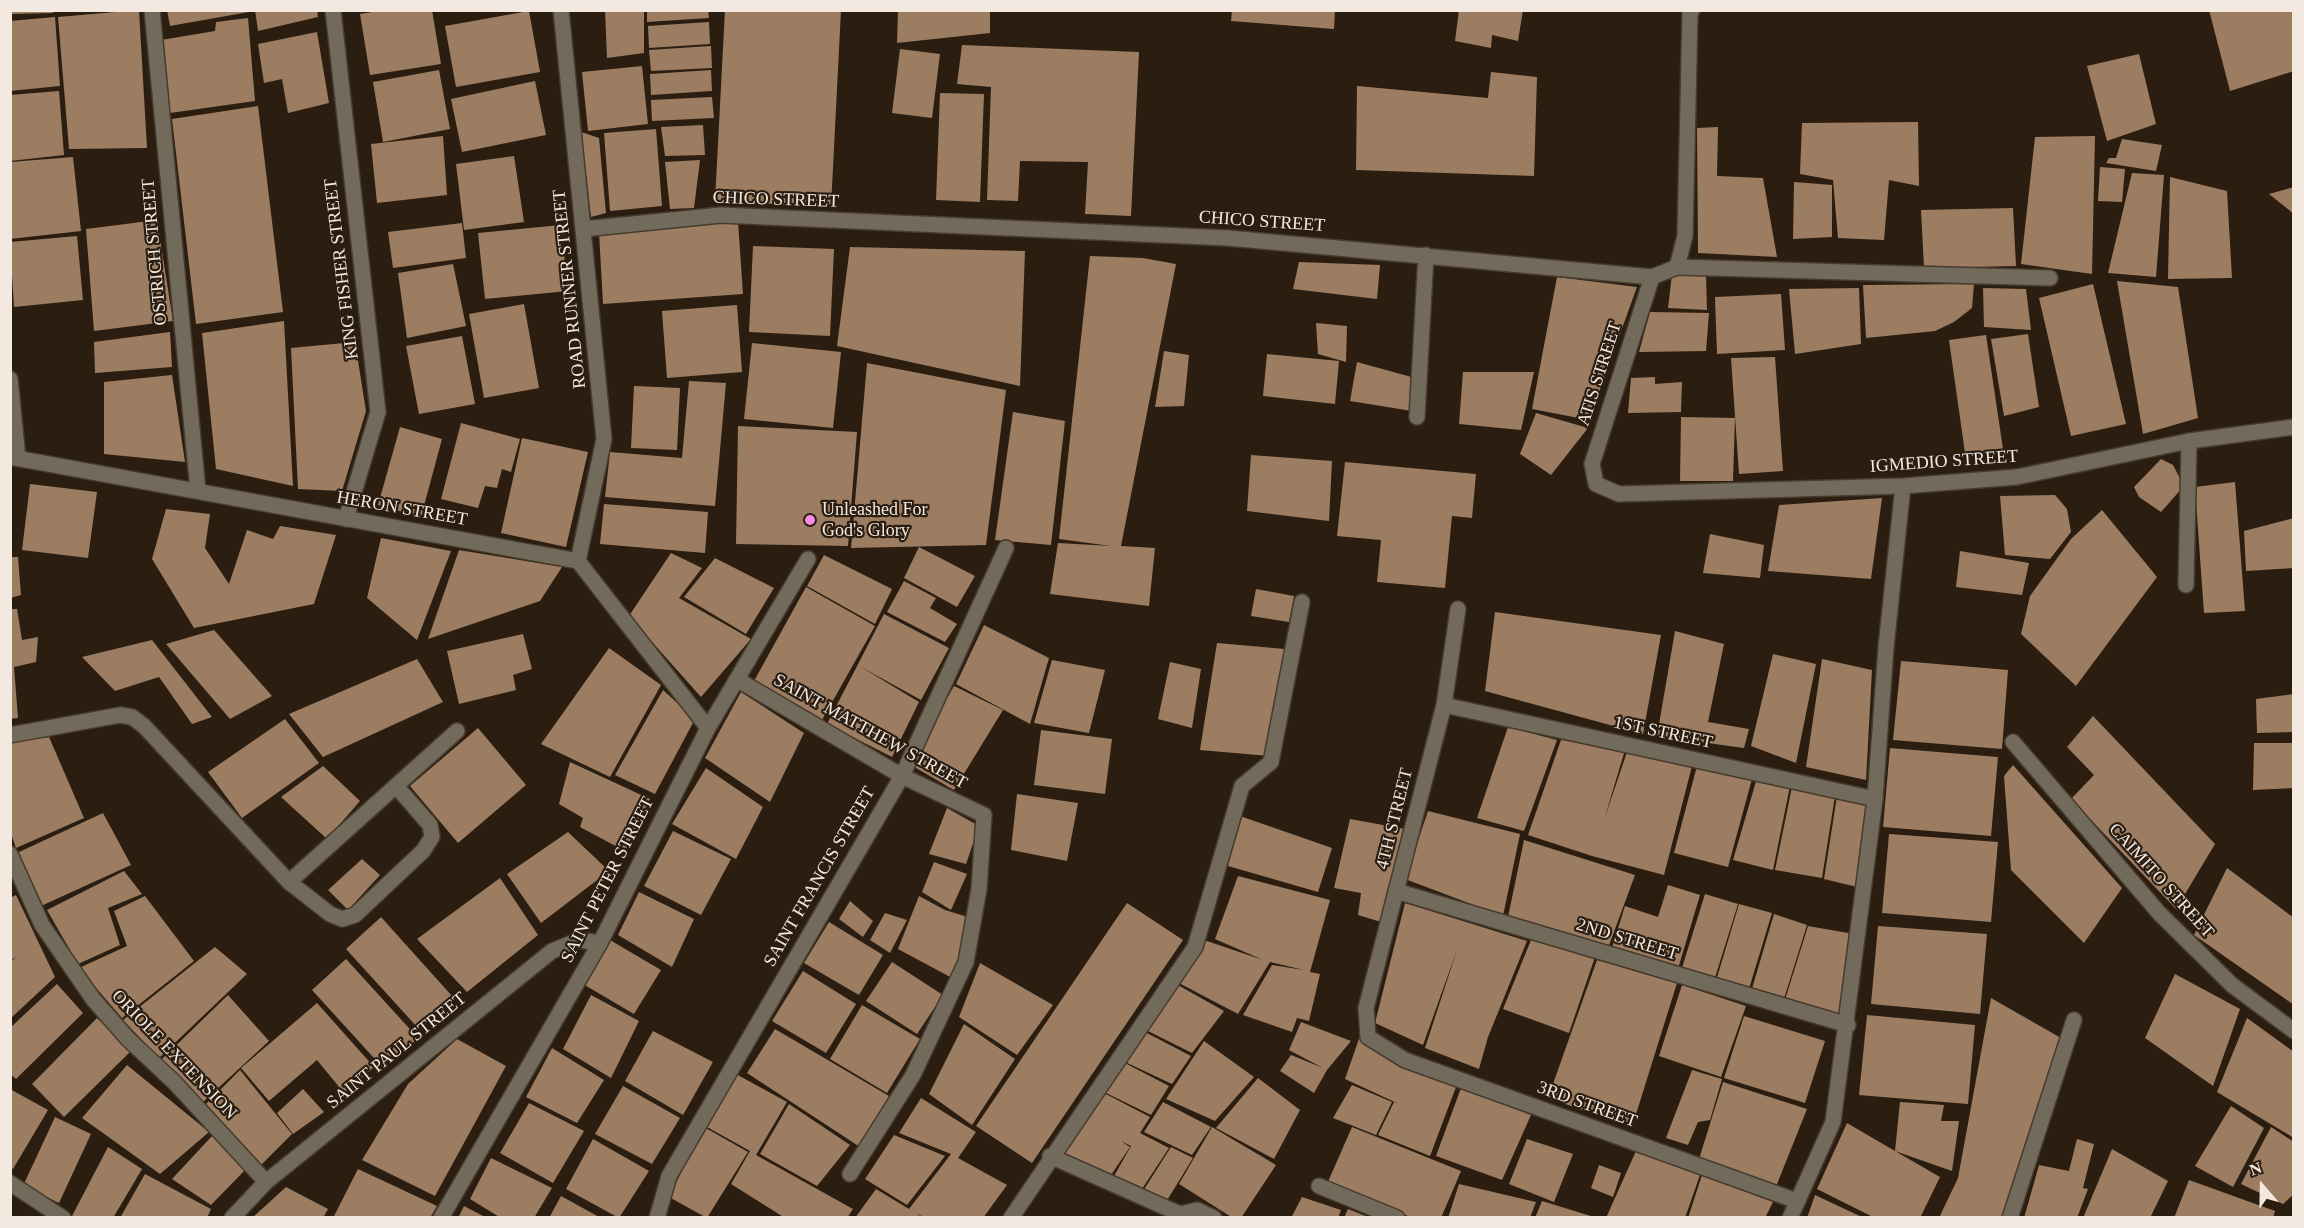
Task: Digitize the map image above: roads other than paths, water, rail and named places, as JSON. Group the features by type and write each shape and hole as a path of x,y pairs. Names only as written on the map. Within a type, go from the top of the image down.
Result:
{"street":[{"name":"OSTRICH STREET","path":"152,10 198,491"},
{"name":"KING FISHER STREET","path":"333,10 378,412 346,519"},
{"name":"ROAD RUNNER STREET","path":"561,10 604,439 578,561"},
{"path":"1692,10 1690,14 1685,236 1677,267 2050,278"},
{"name":"CHICO STREET","path":"583,229 721,215 1228,238 1652,277 1677,267"},
{"path":"1417,417 1426,255"},
{"name":"ATIS STREET","path":"1596,484 1592,464 1652,277"},
{"path":"10,379 14,457"},
{"name":"IGMEDIO STREET","path":"1596,484 1619,494 1904,486 2017,477 2188,441 2294,427"},
{"path":"2186,585 2188,441"},
{"name":"HERON STREET","path":"14,457 578,561"},
{"path":"1790,1218 1833,1122 1848,1025 1875,799 1886,647 1904,486"},
{"name":"SAINT FRANCIS STREET","path":"657,1218 669,1176 902,776 1006,548"},
{"name":"SAINT PETER STREET","path":"441,1218 600,943 708,728 808,559"},
{"path":"578,561 708,728"},
{"path":"1011,1218 1050,1156 1195,947 1242,786 1271,762 1302,602"},
{"name":"4TH STREET","path":"1368,1037 1366,1008 1444,705 1458,609"},
{"name":"SAINT MATTHEW STREET","path":"738,680 902,776 984,815 980,889 966,962 913,1075 850,1174"},
{"name":"1ST STREET","path":"1444,705 1875,799"},
{"path":"10,735 120,716 132,717 289,882 330,914 342,919 355,915 423,851 432,837 430,825 396,786"},
{"path":"289,882 457,731"},
{"name":"CAIMITO STREET","path":"2013,742 2159,913 2232,985 2294,1031"},
{"name":"ORIOLE EXTENSION","path":"10,854 42,925 93,999 128,1039 174,1082 266,1182"},
{"name":"2ND STREET","path":"1396,891 1848,1025"},
{"name":"SAINT PAUL STREET","path":"232,1218 266,1182 552,951 579,940 600,943"},
{"path":"2010,1218 2074,1020"},
{"name":"3RD STREET","path":"1368,1037 1405,1060 1797,1201"},
{"path":"1050,1156 1180,1214 1197,1210 1214,1218"},
{"path":"10,1183 63,1218"},
{"path":"1319,1186 1397,1218"}],"place":[{"name":"Unleashed For God's Glory","path":"810,520"}]}
